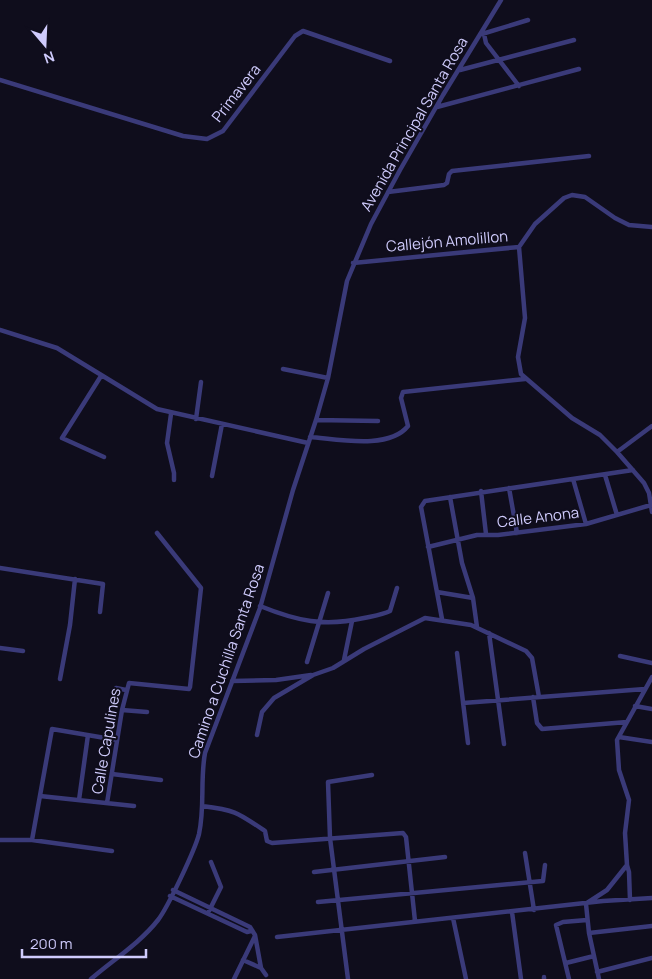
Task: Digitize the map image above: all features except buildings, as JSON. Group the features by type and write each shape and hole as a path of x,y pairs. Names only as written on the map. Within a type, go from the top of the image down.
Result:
{"street":[{"name":"Avenida Principal Santa Rosa","path":"353,263 388,192 501,0"},
{"path":"519,86 497,59 482,34 528,20"},
{"name":"Primavera","path":"0,80 183,136 207,139 223,131 290,43 303,31 390,61"},
{"path":"460,70 574,40"},
{"path":"437,107 579,69"},
{"path":"388,192 444,185 448,183 449,174 452,170 589,156"},
{"path":"520,247 525,235 535,224 564,198 572,195 585,197 615,218 629,225 652,227"},
{"name":"Callejón Amolillon","path":"353,263 520,247 525,318 518,357 518,368 525,379"},
{"name":"Camino a Cuchilla Santa Rosa","path":"91,979 158,920 199,834 202,806 201,774 205,753 260,606 328,378 353,263"},
{"path":"0,330 48,344 157,409 171,414 308,443"},
{"path":"283,369 328,378"},
{"path":"101,376 62,438 104,457"},
{"path":"310,437 377,442 404,431 408,426 401,398 403,392 525,379 551,398 572,418 600,435 617,452 651,493 652,512"},
{"path":"196,419 202,382"},
{"path":"171,414 167,443 174,480"},
{"path":"316,420 378,421"},
{"path":"212,476 222,424"},
{"path":"617,452 652,426"},
{"path":"442,619 422,503 480,491 573,480 633,470"},
{"path":"605,474 617,515"},
{"path":"573,480 586,524"},
{"path":"509,488 517,533"},
{"path":"480,491 486,534"},
{"path":"450,497 459,538 462,563 473,598 477,627"},
{"name":"Calle Anona","path":"428,546 459,538 486,534 498,535 586,524 651,505"},
{"name":"Calle Capulines","path":"107,803 122,710 129,683 189,689 200,588 157,532"},
{"path":"0,568 103,584 100,612"},
{"path":"60,679 70,625 75,579"},
{"path":"260,606 291,618 319,624 352,621 390,611 397,588"},
{"path":"437,592 473,598"},
{"path":"307,662 328,593"},
{"path":"232,681 276,680 313,675 333,668 344,660 417,621 425,618 442,619 477,627 530,654 536,697 537,723 542,729 627,722"},
{"path":"344,660 352,621"},
{"path":"489,633 504,744"},
{"path":"0,648 23,651"},
{"path":"457,653 468,743"},
{"path":"620,656 652,663"},
{"path":"257,735 262,712 266,704 313,675"},
{"path":"630,900 625,833 628,800 619,770 617,744 635,706 652,677"},
{"path":"116,688 126,690"},
{"path":"463,703 645,689"},
{"path":"635,706 652,709"},
{"path":"122,710 147,712"},
{"path":"32,840 52,729 117,740"},
{"path":"79,800 88,735"},
{"path":"619,737 652,742"},
{"path":"112,774 161,780"},
{"path":"348,979 330,838 328,782 372,775"},
{"path":"40,796 134,806"},
{"path":"202,806 224,808 236,812 265,830 267,842 272,843 296,843 330,838 405,834 415,921"},
{"path":"0,840 32,840 112,851"},
{"path":"524,853 534,910"},
{"path":"314,872 445,857"},
{"path":"207,914 221,888 211,862"},
{"path":"318,902 543,881 545,865"},
{"path":"586,904 607,890 626,865"},
{"path":"173,890 250,927 255,935 260,968"},
{"path":"170,896 248,932 251,931"},
{"path":"277,937 415,921 652,898"},
{"path":"586,904 589,933 599,979"},
{"path":"512,912 521,979"},
{"path":"453,918 466,979"},
{"path":"569,979 556,925 563,922 587,920"},
{"path":"589,933 652,926"},
{"path":"234,979 255,935"},
{"path":"566,963 594,956"},
{"path":"597,972 652,958"},
{"path":"243,960 260,968 266,975"}]}
